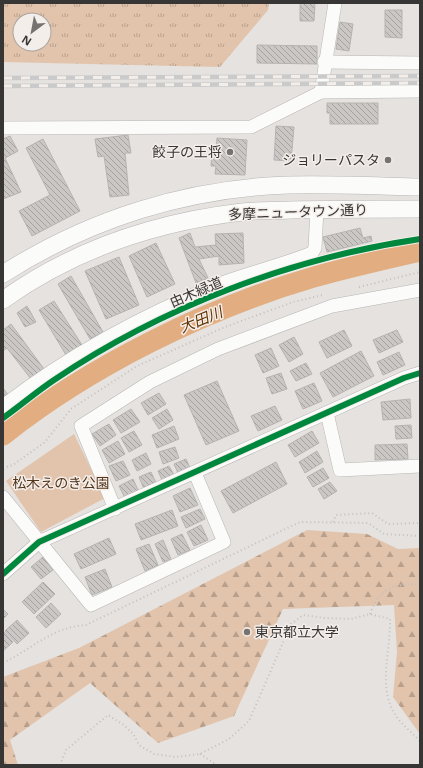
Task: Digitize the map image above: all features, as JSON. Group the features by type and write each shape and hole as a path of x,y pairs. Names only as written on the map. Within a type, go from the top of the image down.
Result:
{"main road":[{"name":"多摩ニュータウン通り","path":"3,274 65,238 116,217 177,199 211,193 289,185 420,187"},
{"name":"多摩ニュータウン通り","path":"3,300 67,262 100,247 146,231 194,220 242,212 420,209"}],"street":[{"path":"321,92 324,62 335,3"},
{"path":"324,62 420,63"},
{"path":"3,128 251,127 321,92 420,91"},
{"path":"3,406 86,350 157,312 224,282 312,253 315,248 317,210"},
{"path":"115,509 81,426 150,382 218,349 332,306 420,290"},
{"path":"3,574 39,542 404,378 420,373"},
{"path":"327,413 340,470 420,466"},
{"path":"3,497 90,605 224,542 195,473"}],"path":[{"path":"322,259 420,239"},
{"path":"333,522 336,515 372,513 388,524 420,523"},
{"path":"3,663 24,653 49,635 71,626 86,625 300,522 368,523 384,534 420,536"},
{"path":"370,614 375,600 388,587 420,584"},
{"path":"60,765 66,750 108,715 125,726 134,735 139,745 154,754 176,757 200,754 229,739 249,721 290,624 303,615 351,619 370,614 390,619 391,636 386,654 386,694 399,720 420,741"},
{"path":"200,754 217,765"}],"green space":[{"path":"3,3 269,3 268,10 220,67 3,62"},
{"name":"松木えのき公園","path":"74,434 105,498 41,532 6,481"},
{"path":"307,530 367,534 398,549 420,548 420,734 393,697 397,652 394,605 283,609 234,716 158,743 90,683 10,740 18,765 3,765 3,677 79,648"}],"building":[{"path":"300,3 315,3 314,21 300,21"},
{"path":"385,10 402,10 402,38 385,37"},
{"path":"340,22 353,24 349,51 336,49"},
{"path":"257,45 317,46 317,64 257,63"},
{"path":"327,103 378,103 378,124 330,124 330,113 327,113"},
{"path":"276,126 294,127 291,161 274,160"},
{"path":"128,135 131,153 125,153 129,195 110,197 104,156 98,157 95,139"},
{"path":"10,136 18,151 5,158 21,192 3,199 3,139"},
{"path":"217,138 247,140 245,175 215,174 216,166 211,166 212,151 216,152"},
{"path":"43,139 80,211 32,236 19,211 50,195 26,148"},
{"path":"360,228 363,238 371,236 372,241 327,252 323,237"},
{"path":"190,233 195,247 216,245 215,234 243,233 244,263 219,265 219,256 199,259 208,278 196,283 179,238"},
{"path":"156,243 175,284 147,297 129,256"},
{"path":"119,257 139,305 106,319 85,271"},
{"path":"71,276 103,332 90,339 58,284"},
{"path":"54,301 82,345 66,355 39,310"},
{"path":"27,306 36,322 25,327 17,313"},
{"path":"11,324 44,369 31,379 7,348 3,351 3,330"},
{"path":"344,330 352,346 327,358 319,342"},
{"path":"397,330 403,342 379,353 373,340"},
{"path":"294,337 303,354 289,362 279,345"},
{"path":"271,348 279,366 263,373 255,355"},
{"path":"361,351 374,376 333,397 320,373"},
{"path":"399,352 405,365 383,375 377,362"},
{"path":"306,363 312,374 296,381 290,371"},
{"path":"281,373 287,389 272,394 266,378"},
{"path":"217,381 239,431 206,445 184,395"},
{"path":"314,383 322,401 303,409 295,391"},
{"path":"3,388 9,396 3,400"},
{"path":"159,393 166,404 148,415 141,403"},
{"path":"410,399 411,418 383,420 381,402"},
{"path":"275,406 282,420 258,431 251,416"},
{"path":"131,409 140,422 121,433 113,420"},
{"path":"167,409 173,420 159,429 152,418"},
{"path":"109,424 116,435 100,446 92,434"},
{"path":"411,425 412,438 396,439 395,426"},
{"path":"174,426 179,439 157,448 152,435"},
{"path":"134,431 142,445 129,452 121,438"},
{"path":"312,431 319,443 295,457 288,445"},
{"path":"118,441 125,454 109,463 102,450"},
{"path":"407,444 408,459 375,460 375,445"},
{"path":"175,447 179,458 163,464 159,452"},
{"path":"317,451 323,462 305,473 299,462"},
{"path":"146,453 151,464 137,471 132,460"},
{"path":"186,459 190,468 178,473 174,464"},
{"path":"123,461 130,475 116,481 109,466"},
{"path":"276,462 287,484 233,513 221,491"},
{"path":"169,466 174,475 162,480 158,471"},
{"path":"323,468 329,478 313,487 307,477"},
{"path":"151,472 156,483 144,489 139,477"},
{"path":"133,479 139,492 125,498 119,486"},
{"path":"330,482 337,491 324,499 318,489"},
{"path":"190,488 198,505 180,512 173,496"},
{"path":"200,509 205,519 186,528 181,517"},
{"path":"172,510 178,526 141,540 135,524"},
{"path":"201,525 208,540 194,546 187,532"},
{"path":"182,534 190,550 178,555 171,539"},
{"path":"109,538 116,554 81,569 74,554"},
{"path":"163,540 171,559 163,562 155,544"},
{"path":"149,544 158,565 145,571 136,549"},
{"path":"43,557 53,570 41,579 31,567"},
{"path":"105,569 112,587 92,595 85,577"},
{"path":"43,582 55,594 34,614 22,602"},
{"path":"51,603 61,614 46,628 36,617"},
{"path":"3,609 8,614 3,619"},
{"path":"17,620 29,633 17,644 5,631"},
{"path":"4,632 13,642 3,651 3,633"}],"waterway":[{"name":"大田川","path":"3,435 37,410 111,363 192,322 232,305 314,277 420,251"}],"railway":[{"path":"3,78 420,76"},
{"path":"3,86 420,83"}],"cycle path":[{"name":"由木緑道","path":"3,418 47,385 95,354 183,308 229,289 324,259 420,239"},
{"path":"3,574 39,542 404,378 420,373"}],"place":[{"name":"餃子の王将","path":"230,152"},
{"name":"ジョリーパスタ","path":"388,160"},
{"name":"東京都立大学","path":"247,632"}]}
